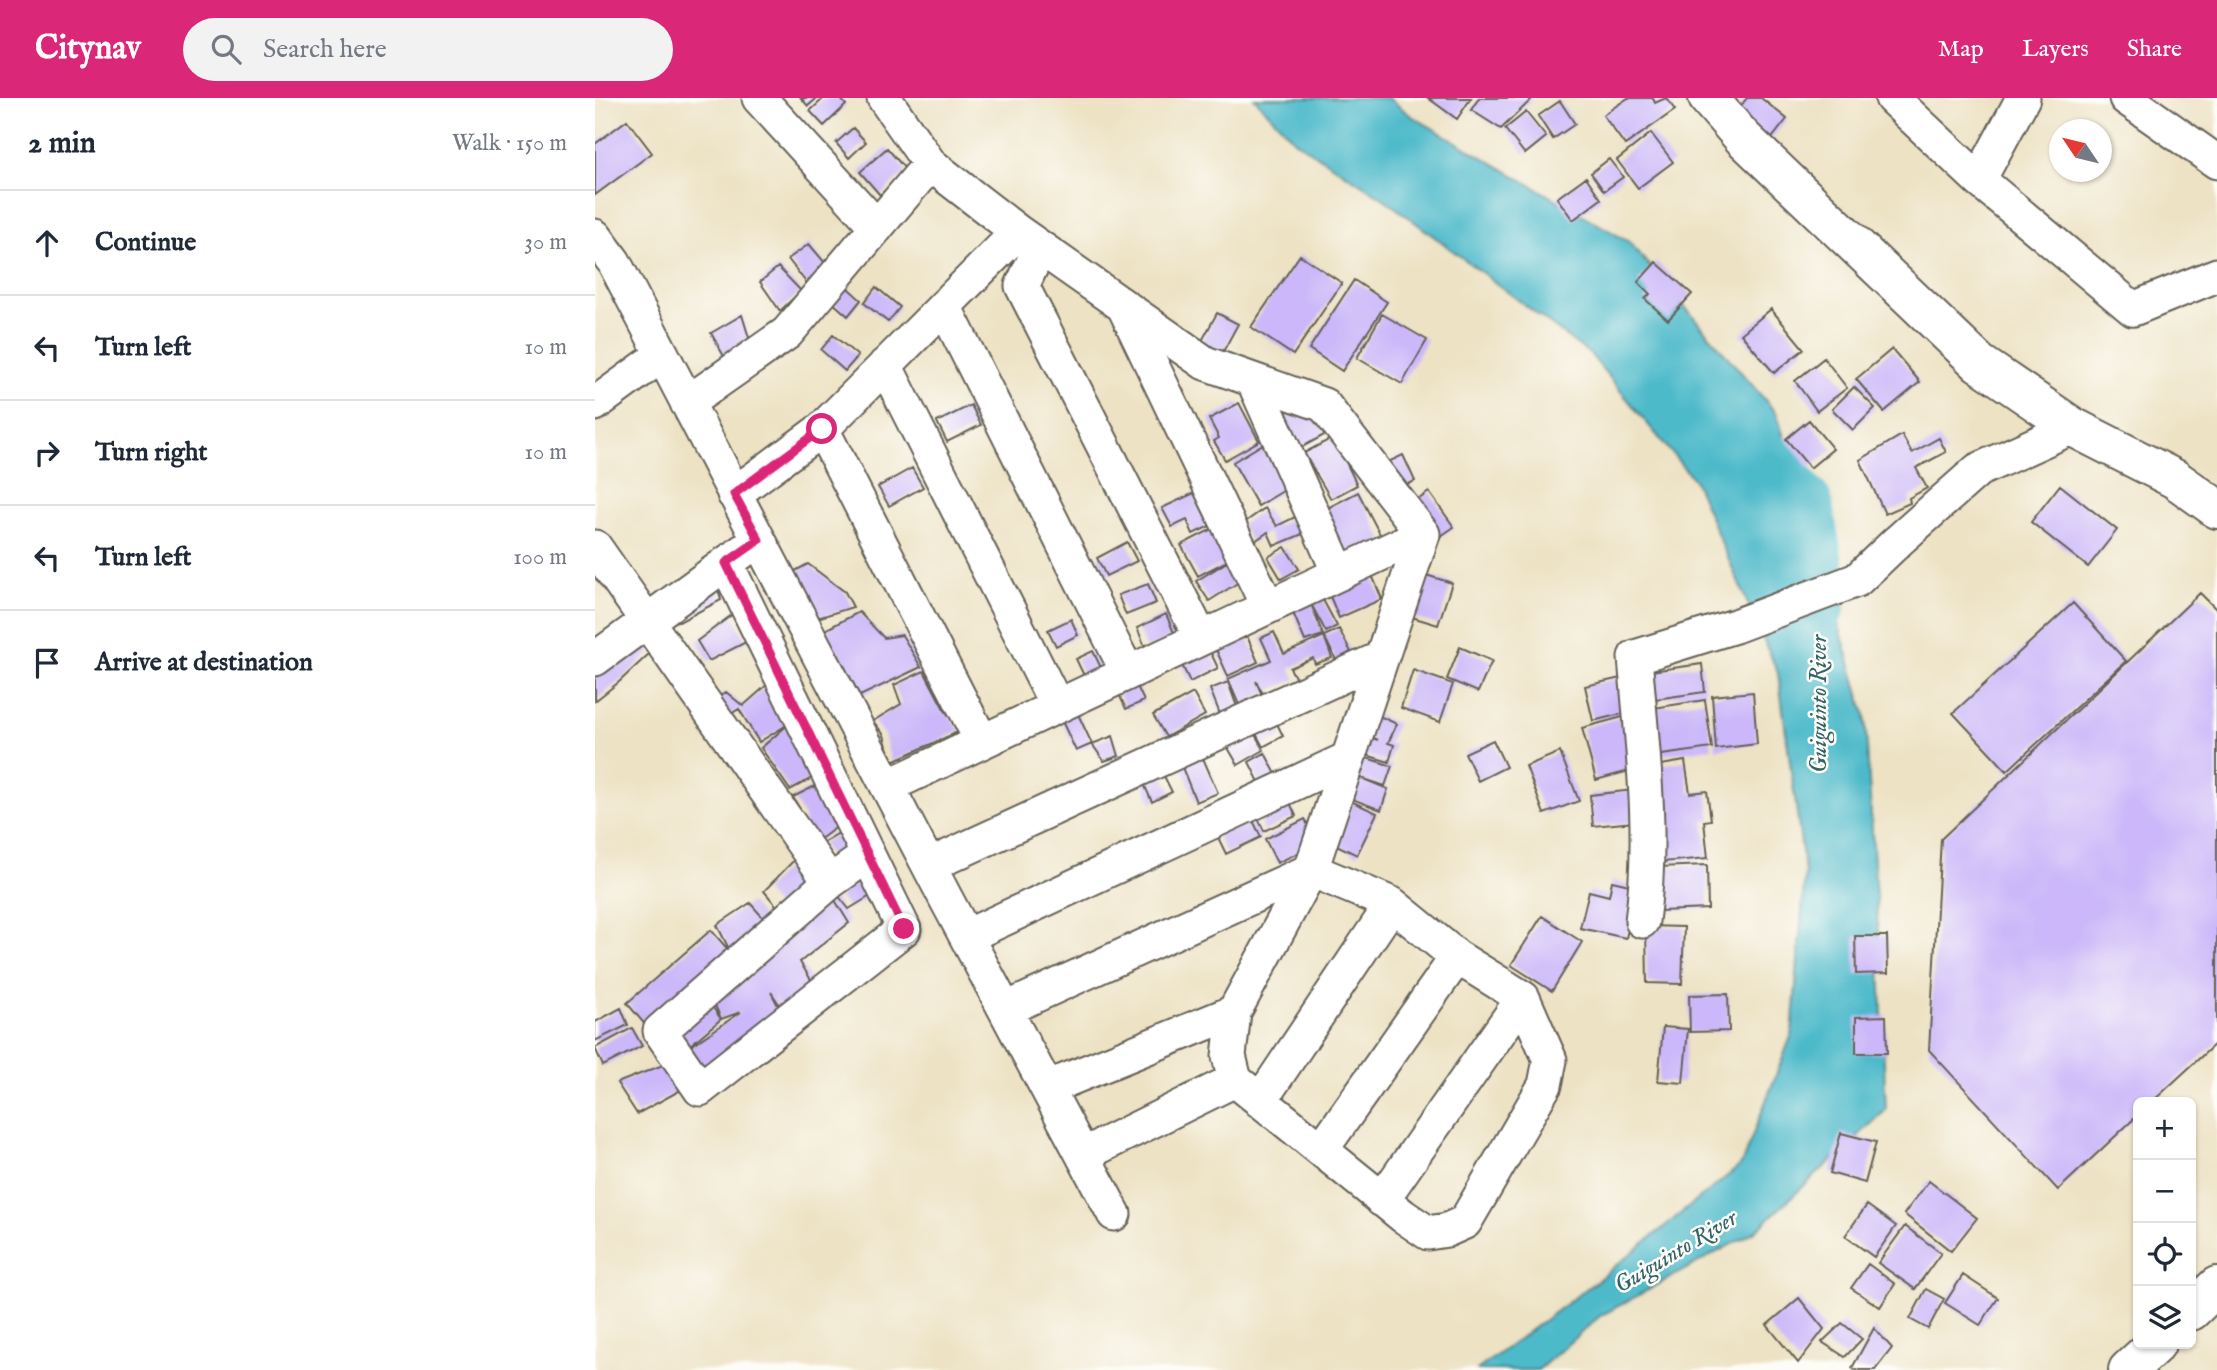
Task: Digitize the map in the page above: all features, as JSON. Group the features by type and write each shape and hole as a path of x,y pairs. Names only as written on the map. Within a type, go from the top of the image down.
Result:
{"main road":[{"path":"1708,98 1743,138 1979,363 2073,427 2175,478 2217,509"},
{"path":"2196,1306 2217,1286"},
{"path":"2128,1370 2151,1349"}],"street":[{"path":"758,98 877,227"},
{"path":"884,98 930,164 1029,240 1123,306 1205,363 1324,405 1423,534"},
{"path":"1892,98 1979,180 2133,309 2217,275"},
{"path":"1979,180 2023,98"},
{"path":"2126,98 2217,162"},
{"path":"687,403 787,333 930,164"},
{"path":"734,494 822,429 944,306 1029,240"},
{"path":"1029,240 1022,286 1201,638"},
{"path":"601,258 662,355 1114,1214"},
{"path":"944,306 1128,673"},
{"path":"1123,306 1268,607"},
{"path":"595,404 662,355"},
{"path":"885,365 1057,706"},
{"path":"1253,380 1339,573"},
{"path":"1642,921 1648,880 1647,818 1635,657 1735,626 1857,580 1978,470 2073,427"},
{"path":"822,429 982,742"},
{"path":"888,786 1423,534"},
{"path":"1006,1009 1311,870 1392,904 1458,957 1523,998 1551,1060 1545,1085 1465,1222 1447,1230 1428,1233 1382,1200 1247,1091 1229,1056 1234,1012 1311,870 1423,534"},
{"path":"595,659 759,540"},
{"path":"595,547 830,882"},
{"path":"726,563 904,929 700,1089 660,1031 830,882 868,855"},
{"path":"930,865 1381,658"},
{"path":"967,936 1347,759"},
{"path":"1083,1155 1247,1091 1392,904"},
{"path":"1322,1149 1458,957"},
{"path":"1382,1200 1523,998"},
{"path":"1047,1088 1234,1012"}],"water":[{"path":"1254,98 1389,98 1410,115 1629,242 1777,414 1865,714 1886,1110 1754,1232 1600,1316 1538,1370 1477,1370 1598,1280 1741,1165 1792,1034 1805,873 1778,673 1694,480 1591,355 1387,201 1295,141"}],"building":[{"path":"801,98 817,98 808,106"},
{"path":"824,98 840,98 846,105 824,126 810,111"},
{"path":"1428,98 1471,98 1457,119"},
{"path":"1479,98 1533,98 1501,129 1471,110"},
{"path":"1628,98 1653,98 1655,103 1666,98 1675,110 1625,145 1603,115"},
{"path":"1747,98 1761,98 1787,119 1765,147 1730,120"},
{"path":"1560,101 1575,124 1553,139 1538,116"},
{"path":"1526,112 1546,137 1525,154 1505,129"},
{"path":"627,120 652,153 595,195 595,144"},
{"path":"853,128 866,142 849,158 836,143"},
{"path":"1651,133 1673,162 1638,188 1617,160"},
{"path":"887,148 907,171 880,195 860,172"},
{"path":"1609,159 1623,177 1604,191 1591,173"},
{"path":"1586,177 1601,199 1573,220 1557,198"},
{"path":"809,244 826,264 808,285 788,259"},
{"path":"1300,255 1342,283 1293,355 1251,327"},
{"path":"1656,262 1692,294 1668,320 1645,299 1650,294 1638,282"},
{"path":"778,267 801,291 780,311 760,282"},
{"path":"838,279 861,300 848,316 824,295"},
{"path":"1354,280 1387,302 1342,371 1309,349"},
{"path":"876,287 900,307 888,322 864,303"},
{"path":"1771,309 1804,349 1774,373 1741,334"},
{"path":"1217,313 1238,324 1218,361 1197,350"},
{"path":"1382,314 1427,340 1402,384 1357,358"},
{"path":"742,315 750,341 726,360 711,333"},
{"path":"833,335 858,356 845,371 821,350"},
{"path":"1892,349 1920,382 1884,412 1856,379"},
{"path":"1824,358 1847,388 1817,411 1795,381"},
{"path":"1854,387 1875,408 1853,430 1832,409"},
{"path":"1308,400 1326,434 1295,451 1277,417"},
{"path":"1239,403 1259,441 1225,460 1214,441 1219,438 1209,419"},
{"path":"971,405 981,425 947,442 937,422"},
{"path":"1809,420 1833,449 1810,468 1786,439"},
{"path":"1902,435 1912,453 1939,438 1946,452 1916,468 1927,488 1909,498 1910,503 1885,514 1860,460"},
{"path":"1334,437 1357,485 1331,499 1304,453"},
{"path":"1263,444 1288,488 1258,506 1233,462"},
{"path":"1403,455 1415,481 1381,497 1369,471"},
{"path":"912,468 923,487 889,506 878,487"},
{"path":"2060,485 2117,530 2088,567 2031,522"},
{"path":"1358,492 1383,540 1341,563 1316,514"},
{"path":"1429,492 1454,527 1422,549 1397,515"},
{"path":"1194,493 1210,526 1193,534 1187,520 1172,527 1162,508"},
{"path":"1265,508 1277,526 1297,516 1305,533 1274,546 1268,532 1252,543 1241,525"},
{"path":"1212,529 1229,560 1198,576 1181,545"},
{"path":"1127,542 1137,561 1106,576 1097,558"},
{"path":"1285,547 1299,569 1281,579 1268,557"},
{"path":"1227,562 1239,582 1209,601 1196,581"},
{"path":"808,564 845,592 853,607 814,619 795,571"},
{"path":"1416,572 1452,583 1438,625 1402,614"},
{"path":"1372,575 1382,599 1339,618 1329,594"},
{"path":"715,578 721,600 679,622 670,610"},
{"path":"1148,584 1156,603 1126,615 1118,595"},
{"path":"2200,593 2217,610 2217,1042 2157,1097 2133,1097 2133,1120 2058,1190 1929,1050 1941,839"},
{"path":"1322,598 1337,626 1326,632 1311,604"},
{"path":"1310,601 1323,635 1305,641 1291,608"},
{"path":"2073,603 2126,661 2007,771 1953,713"},
{"path":"859,612 884,638 902,635 921,667 860,696 825,630"},
{"path":"733,614 746,642 709,661 697,641"},
{"path":"1166,614 1175,635 1146,649 1137,628"},
{"path":"1071,619 1078,635 1056,646 1048,630"},
{"path":"1244,629 1258,662 1228,676 1213,643"},
{"path":"1339,629 1351,652 1336,660 1324,636"},
{"path":"631,632 651,652 595,701 595,670"},
{"path":"1274,632 1284,654 1324,636 1332,658 1315,664 1313,658 1290,668 1296,679 1263,694 1256,681 1262,695 1239,705 1228,679 1271,660 1261,638"},
{"path":"1460,647 1492,661 1478,692 1447,679"},
{"path":"1209,649 1218,668 1190,682 1181,663"},
{"path":"1093,651 1103,672 1086,680 1076,659"},
{"path":"1702,664 1705,692 1648,700 1644,672"},
{"path":"1413,670 1453,684 1440,722 1401,708"},
{"path":"924,671 944,709 960,731 891,762 884,735 873,721 901,704 894,685"},
{"path":"1621,678 1629,712 1593,721 1585,686"},
{"path":"1228,682 1237,707 1220,714 1210,689"},
{"path":"769,683 790,723 759,742 739,709 721,720 710,702 726,692 743,706"},
{"path":"1136,684 1144,701 1126,709 1118,692"},
{"path":"1753,692 1757,744 1716,749 1712,696"},
{"path":"1193,693 1205,715 1166,737 1153,715"},
{"path":"1705,700 1712,748 1654,756 1647,709"},
{"path":"1368,711 1397,724 1388,743 1394,745 1389,762 1353,751 1358,733 1378,740 1359,731"},
{"path":"1077,712 1092,744 1076,751 1061,719"},
{"path":"1272,713 1283,736 1263,747 1251,724"},
{"path":"1626,716 1640,768 1596,780 1582,728"},
{"path":"790,723 814,777 790,790 761,748"},
{"path":"1250,726 1264,750 1238,765 1224,741"},
{"path":"1113,736 1119,756 1104,761 1092,744"},
{"path":"1493,740 1506,767 1478,781 1465,753"},
{"path":"1200,751 1218,793 1196,802 1179,760"},
{"path":"1560,752 1579,801 1544,814 1526,766"},
{"path":"1265,753 1279,780 1262,788 1249,762"},
{"path":"1354,754 1392,766 1385,786 1361,778 1388,789 1381,810 1339,794"},
{"path":"1685,761 1690,793 1707,791 1711,820 1704,821 1708,858 1662,862 1649,767"},
{"path":"1162,772 1172,792 1152,802 1143,782"},
{"path":"817,785 842,823 807,849 804,817 793,797"},
{"path":"1642,789 1645,821 1593,826 1590,795"},
{"path":"1286,794 1296,816 1264,831 1253,808"},
{"path":"1344,798 1377,813 1357,855 1324,839"},
{"path":"1248,810 1261,837 1226,854 1213,827"},
{"path":"1305,819 1317,844 1277,863 1265,839"},
{"path":"844,830 856,854 836,866 822,843"},
{"path":"798,856 818,881 779,909 764,891"},
{"path":"1707,865 1708,909 1660,911 1658,867"},
{"path":"864,871 875,893 849,909 837,894"},
{"path":"1612,881 1638,887 1626,938 1580,928 1589,891 1609,896"},
{"path":"833,897 849,923 800,962 816,988 785,1013 771,992 786,1021 691,1075 682,1052 741,1012 721,1019 711,996"},
{"path":"750,903 767,922 647,1027 627,1003 711,930 731,953 717,925"},
{"path":"1542,916 1582,942 1552,991 1511,965"},
{"path":"1646,926 1684,927 1682,984 1647,983"},
{"path":"1855,936 1887,936 1888,973 1856,974"},
{"path":"1728,994 1729,1031 1690,1032 1689,995"},
{"path":"706,998 721,1019 682,1052 669,1034"},
{"path":"621,1008 628,1025 595,1041 595,1022"},
{"path":"1886,1016 1887,1053 1856,1053 1856,1017"},
{"path":"1663,1027 1688,1029 1683,1083 1658,1081"},
{"path":"632,1028 642,1046 603,1066 595,1048"},
{"path":"668,1063 681,1090 637,1114 617,1083"},
{"path":"1841,1133 1876,1142 1865,1183 1830,1173"},
{"path":"1929,1181 1977,1218 1951,1251 1904,1214"},
{"path":"1867,1205 1896,1226 1874,1257 1845,1236"},
{"path":"1905,1226 1941,1253 1915,1289 1878,1263"},
{"path":"1868,1264 1895,1284 1880,1307 1851,1288"},
{"path":"1963,1275 1998,1298 1980,1325 1945,1303"},
{"path":"1926,1289 1944,1299 1928,1329 1910,1319"},
{"path":"1799,1298 1824,1329 1798,1363 1767,1325"},
{"path":"1842,1323 1862,1339 1845,1357 1822,1342"},
{"path":"1874,1328 1892,1348 1875,1370 1855,1370 1852,1368"}],"waterway":[{"name":"Guiguinto River","path":"1755,443 1807,503 1820,577 1820,607"}],"route":[{"path":"822,429 734,494 759,540 726,563 904,929"}]}
